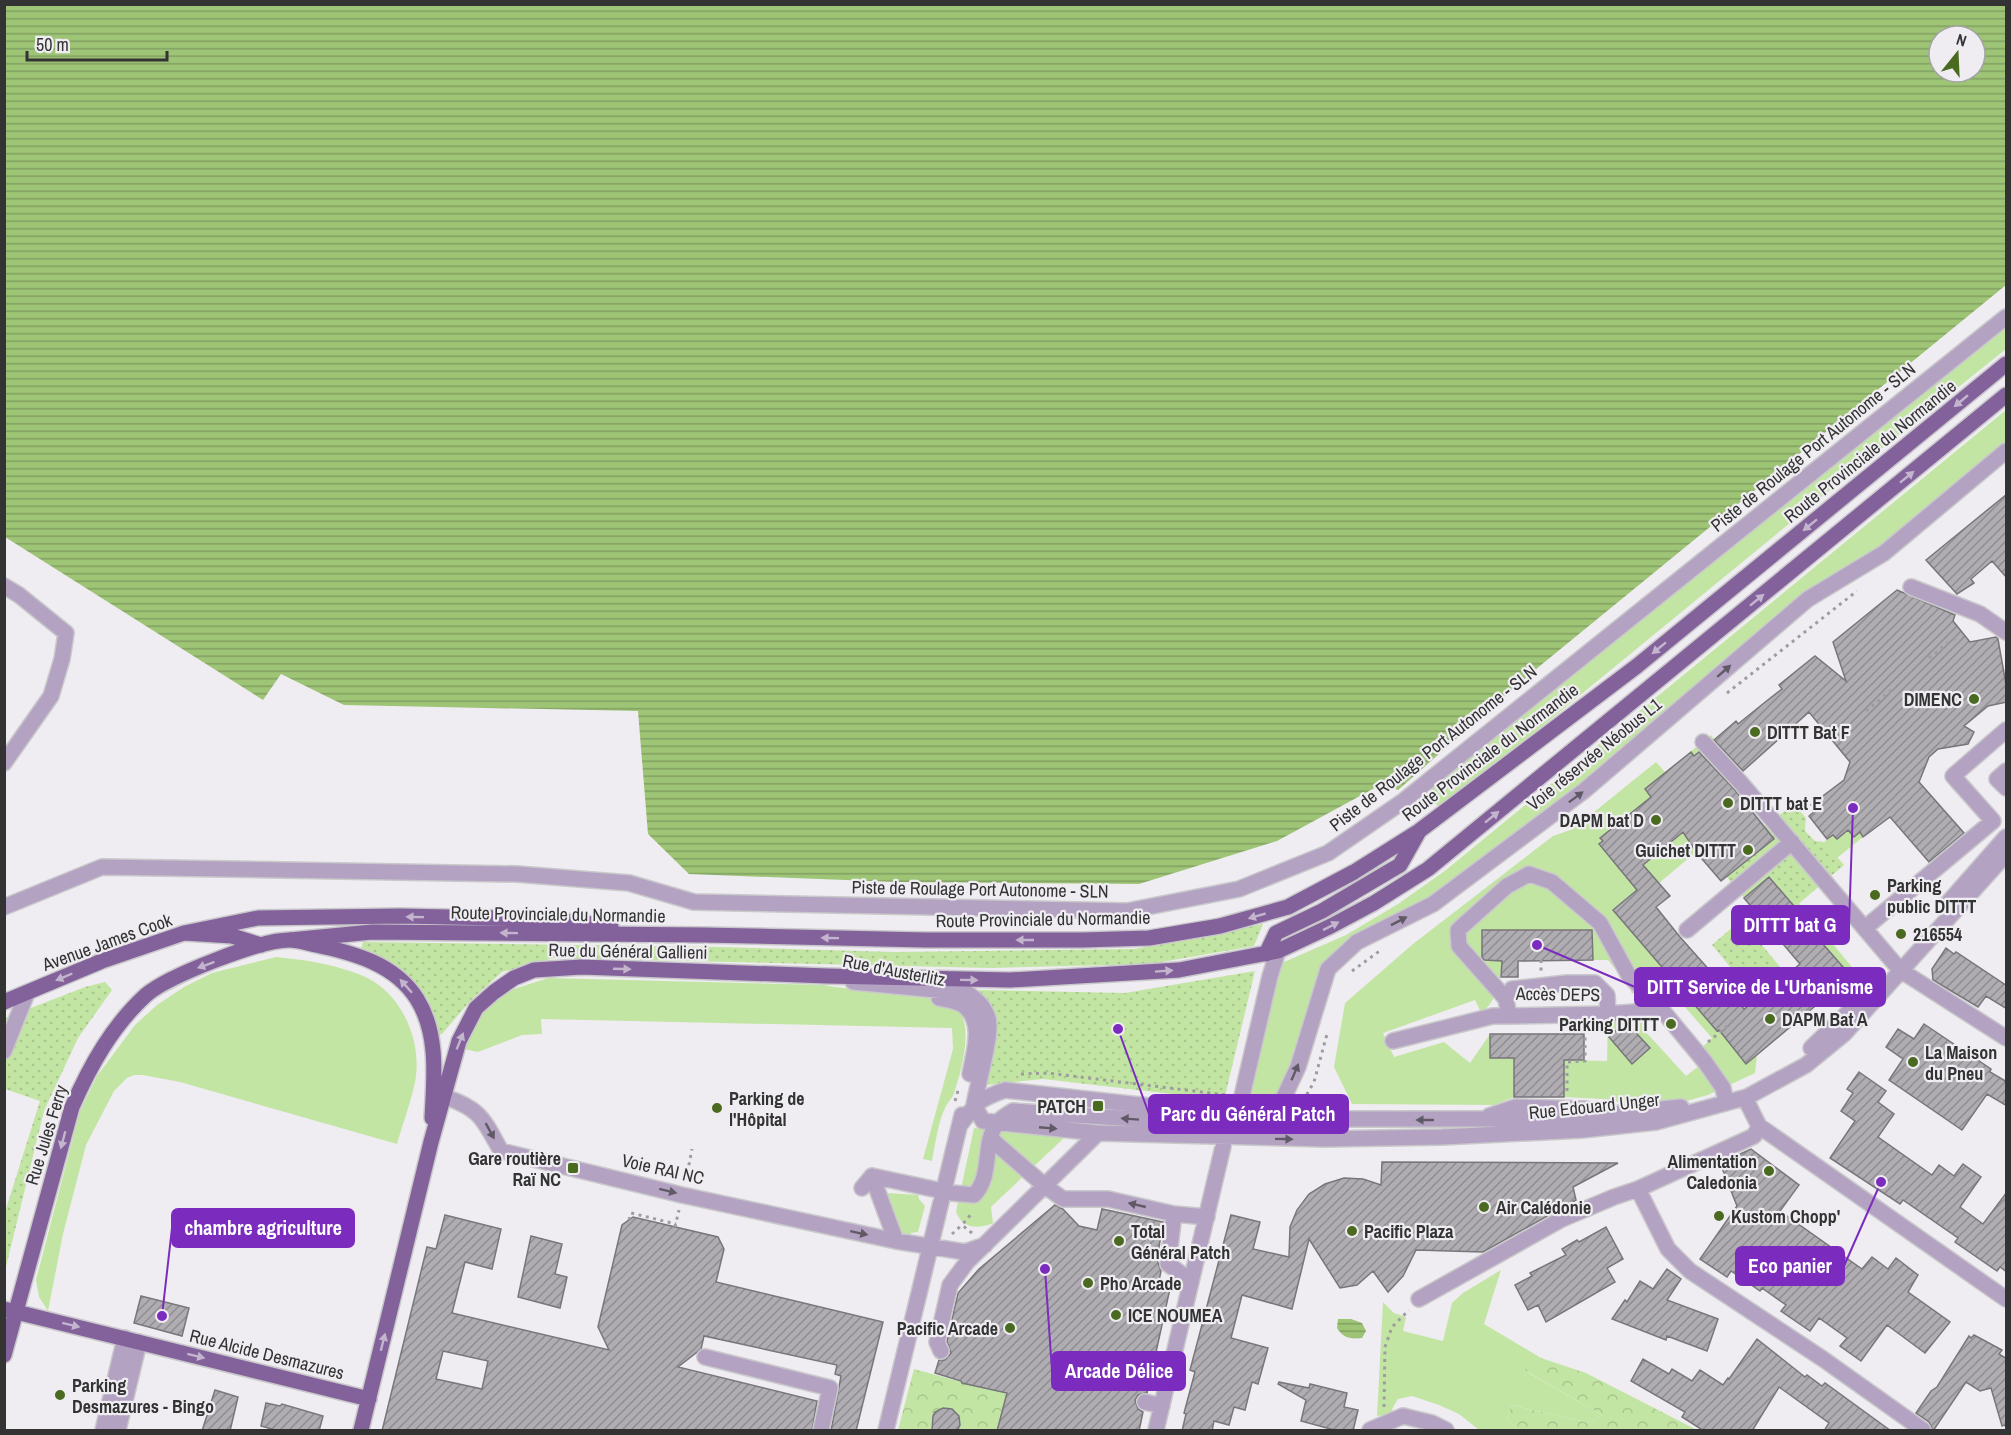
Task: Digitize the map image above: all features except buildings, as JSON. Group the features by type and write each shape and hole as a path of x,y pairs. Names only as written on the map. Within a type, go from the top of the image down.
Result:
{"main road":[{"name":"Route Provinciale du Normandie","path":"290,940 372,932 704,935 925,940 1149,938 1220,926 1288,907 1354,872 1419,831 1637,666 2007,364"},
{"path":"827,976 1010,980 1179,970 1272,952 1366,908 1428,869 2007,395"},
{"path":"1272,952 1276,933 1332,905 1400,865 1419,831"},
{"path":"184,933 258,918 400,916 545,919 704,935"},
{"name":"Avenue James Cook","path":"4,1002 102,961 184,933 232,936 261,945"},
{"name":"Rue du Général Gallieni","path":"261,945 290,940 345,951 381,965 400,980 416,998 426,1017 433,1044 431,1142"},
{"name":"Rue Jules Ferry","path":"4,1355 10,1310 72,1107 86,1075 117,1026 148,994 180,974 261,945"},
{"name":"Rue du Général Gallieni","path":"361,1431 431,1142 459,1041 476,1008 514,978 534,970 582,967 827,976"},
{"name":"Rue Alcide Desmazures","path":"10,1310 369,1399"}],"street":[{"name":"Piste de Roulage Port Autonome - SLN","path":"4,907 102,867 517,874 629,883 694,902 1127,911 1239,889 1328,853 1402,801 2007,316"},
{"name":"Voie réservée Néobus L1","path":"1260,1116 1273,1109 1284,1097 1298,1067 1328,969 1357,942 1433,904 1585,790 1808,599 1884,553 2007,451"},
{"path":"4,586 19,595 66,633 62,659 51,696 4,763"},
{"path":"1911,587 1980,614 2007,632"},
{"path":"1865,928 1993,821 1953,776 2007,730"},
{"path":"1703,742 1741,783 1898,967 2007,1038"},
{"path":"2007,771 1997,779 2007,788"},
{"path":"960,1125 974,1106 984,1098 1005,1090 1230,1123 1260,1116 1339,1119 1562,1119 1678,1108 1726,1099 1802,1056 1898,967 2007,837"},
{"path":"1687,930 1792,842"},
{"name":"Rue Edouard Unger","path":"998,1123 1013,1111 1230,1123 1325,1139 1442,1137 1582,1130 1656,1122 1726,1099 1745,1098 1806,1065 1844,1034 1898,967 2007,854"},
{"path":"1506,999 1459,946 1458,930 1507,886 1529,874 1552,882 1600,923 1628,974 1697,1052 1723,1088 1726,1099"},
{"path":"1156,1431 1230,1123 1242,1096 1270,976 1272,952"},
{"name":"Rue d'Austerlitz","path":"827,976 859,983 967,993 981,1003 989,1020 987,1044 974,1106"},
{"name":"Rue d'Austerlitz","path":"827,976 855,987 928,994 962,1004 973,1016 977,1036 960,1125 886,1431"},
{"name":"Accès DEPS","path":"1608,1014 1607,995 1595,983 1512,989 1506,999 1509,1016 1608,1014 1662,1010"},
{"path":"4,1051 27,993"},
{"path":"1393,1041 1493,1016 1509,1016"},
{"name":"Voie RAI NC","path":"445,1097 463,1103 482,1117 501,1151 682,1195 930,1247"},
{"path":"1745,1098 1759,1126 2007,1299"},
{"path":"896,1241 867,1182 912,1185 944,1192 974,1195 983,1186 991,1139 998,1123 983,1121 974,1106"},
{"path":"1442,1137 1478,1120 1515,1107 1590,1109 1635,1124"},
{"name":"Rue Edouard Unger","path":"998,1123 1098,1133 1230,1123"},
{"path":"1419,1299 1562,1219 1614,1197 1638,1190 1754,1136 1759,1126"},
{"path":"941,1351 936,1342 950,1285 967,1262 1098,1133"},
{"path":"991,1139 1045,1186 1064,1199 1108,1199 1174,1214 1207,1217"},
{"path":"1638,1190 1668,1249 1690,1271 1823,1359 1923,1431"},
{"path":"1174,1214 1168,1264 1191,1281"},
{"path":"930,1247 965,1252 985,1245"},
{"path":"103,1431 132,1340"},
{"path":"118,1431 132,1340"},
{"path":"705,1357 831,1388 820,1431"},
{"path":"1145,1402 1162,1406"},
{"path":"1370,1431 1403,1416 1432,1423 1446,1431"}],"path":[{"path":"1929,658 1956,637"},
{"path":"1866,711 1893,689"},
{"path":"1541,960 1541,986"},
{"path":"1564,1015 1586,1033 1586,1061 1567,1062 1568,1108"},
{"path":"1697,1052 1732,1022 1730,1020"},
{"path":"1012,1074 1048,1073 1226,1095"},
{"path":"629,1220 631,1213 676,1224"},
{"path":"950,1236 962,1225"},
{"path":"1384,1424 1385,1347 1392,1327 1419,1299"}],"green space":[{"path":"2006,326 2006,349 1534,733 1438,806 1426,793"},
{"path":"2006,410 2006,446 1883,549 1432,900 1325,964 1295,1063 1278,1096 1253,1112 1245,1102 1273,978 1282,963 1346,935 1398,904 1446,870"},
{"path":"1711,735 1740,774 1730,783 1709,759 1701,765 1696,852 1659,883 1653,876 1613,910 1717,1031 1722,1033 1746,1064 1757,1055 1755,1073 1708,1095 1658,1109 1602,1099 1564,1097 1564,1060 1607,1061 1608,1014 1641,1017 1644,1030 1686,1076 1704,1062 1697,1052 1712,1038 1657,975 1632,994 1629,986 1608,960 1593,960 1592,930 1482,930 1482,959 1502,961 1497,990 1491,1003 1481,1013 1475,1000 1383,1033 1394,1057 1444,1042 1470,1063 1490,1034 1490,1058 1514,1058 1514,1097 1494,1105 1352,1104 1334,1067 1345,1003 1413,944 1553,836 1573,829 1656,762 1665,772"},
{"path":"1794,804 1806,818 1805,831 1815,841 1824,842 1844,865 1795,907 1769,877 1744,898 1726,876 1774,840 1764,827"},
{"path":"1848,830 1854,837 1860,832 1863,837 1837,858 1824,842 1833,835 1837,839"},
{"path":"1799,903 1866,984 1859,993 1837,987 1824,941 1795,907"},
{"path":"1741,920 1781,968 1752,993 1712,945"},
{"path":"1263,924 1254,946 1150,964 991,968 554,958 502,972 471,1000 442,1034 437,1036 418,991 360,952 363,942 895,952 1135,949"},
{"path":"276,957 319,963 361,975 375,982 398,1005 412,1034 417,1066 413,1090 397,1144 180,1082 143,1075 127,1078 114,1091 86,1145 63,1234 48,1311 39,1297 36,1280 80,1111 97,1076 135,1025 157,1005 184,987 212,973"},
{"path":"1255,971 1224,1100 1043,1079 985,1085 995,1042 995,1016 978,990 1125,993"},
{"path":"548,978 824,985 919,996 950,1004 958,1010 963,1019 965,1045 954,1093 940,1120 932,1161 923,1159 953,1049 952,1028 541,1019 542,1034 522,1035 478,1052 459,1048 479,1015 505,992"},
{"path":"105,982 112,990 78,1038 44,1111 5,1271 5,1212 40,1101 5,1089 5,1018 85,987"},
{"path":"974,1128 1065,1137 991,1207 993,1223 976,1227 962,1221 956,1212"},
{"path":"887,1193 918,1195 925,1206 918,1232 911,1233 909,1238 902,1235"},
{"path":"1501,1270 1484,1324 1541,1358 1525,1371 1602,1415 1590,1423 1511,1405 1507,1419 1517,1430 1479,1430 1459,1414 1412,1396 1398,1399 1392,1409 1394,1414 1377,1416 1383,1302 1394,1313 1406,1317 1403,1331 1443,1341 1452,1303 1463,1293"},
{"path":"1541,1358 1586,1373 1697,1430 1517,1430 1507,1419 1511,1405 1590,1423 1602,1415 1524,1370"},
{"path":"914,1369 991,1390 1005,1386 1141,1421 1139,1430 898,1430"}],"shaded area":[{"path":"4,5 2006,5 2006,285 1530,674 1398,790 1382,784 1277,841 1139,884 897,882 689,874 648,834 638,711 344,705 281,674 263,700 5,537"},
{"path":"1338,1319 1351,1319 1362,1323 1366,1331 1362,1338 1344,1336 1337,1328"}],"place":[{"name":"DIMENC","path":"1974,699"},
{"name":"DITTT Bat F","path":"1755,732"},
{"name":"DITTT bat E","path":"1728,803"},
{"name":"DITTT bat G","path":"1853,808"},
{"name":"DAPM bat D","path":"1656,820"},
{"name":"Guichet DITTT","path":"1748,850"},
{"name":"Parking public DITTT","path":"1875,895"},
{"name":"216554","path":"1901,934"},
{"name":"DITT Service de L'Urbanisme","path":"1537,945"},
{"name":"DAPM Bat A","path":"1770,1019"},
{"name":"Parking DITTT","path":"1671,1024"},
{"name":"Parc du Général Patch","path":"1118,1029"},
{"name":"La Maison du Pneu","path":"1913,1062"},
{"name":"PATCH","path":"1098,1106"},
{"name":"Parking de l'Hôpital","path":"717,1108"},
{"name":"Gare routière Raï NC","path":"573,1168"},
{"name":"Alimentation Caledonia","path":"1769,1171"},
{"name":"Eco panier","path":"1881,1182"},
{"name":"Air Calédonie","path":"1484,1207"},
{"name":"Kustom Chopp'","path":"1719,1216"},
{"name":"Pacific Plaza","path":"1352,1231"},
{"name":"Total Général Patch","path":"1119,1241"},
{"name":"Arcade Délice","path":"1045,1269"},
{"name":"Pho Arcade","path":"1088,1283"},
{"name":"ICE NOUMEA","path":"1116,1315"},
{"name":"chambre agriculture","path":"162,1316"},
{"name":"Pacific Arcade","path":"1010,1328"},
{"name":"Parking Desmazures - Bingo","path":"60,1395"}]}
